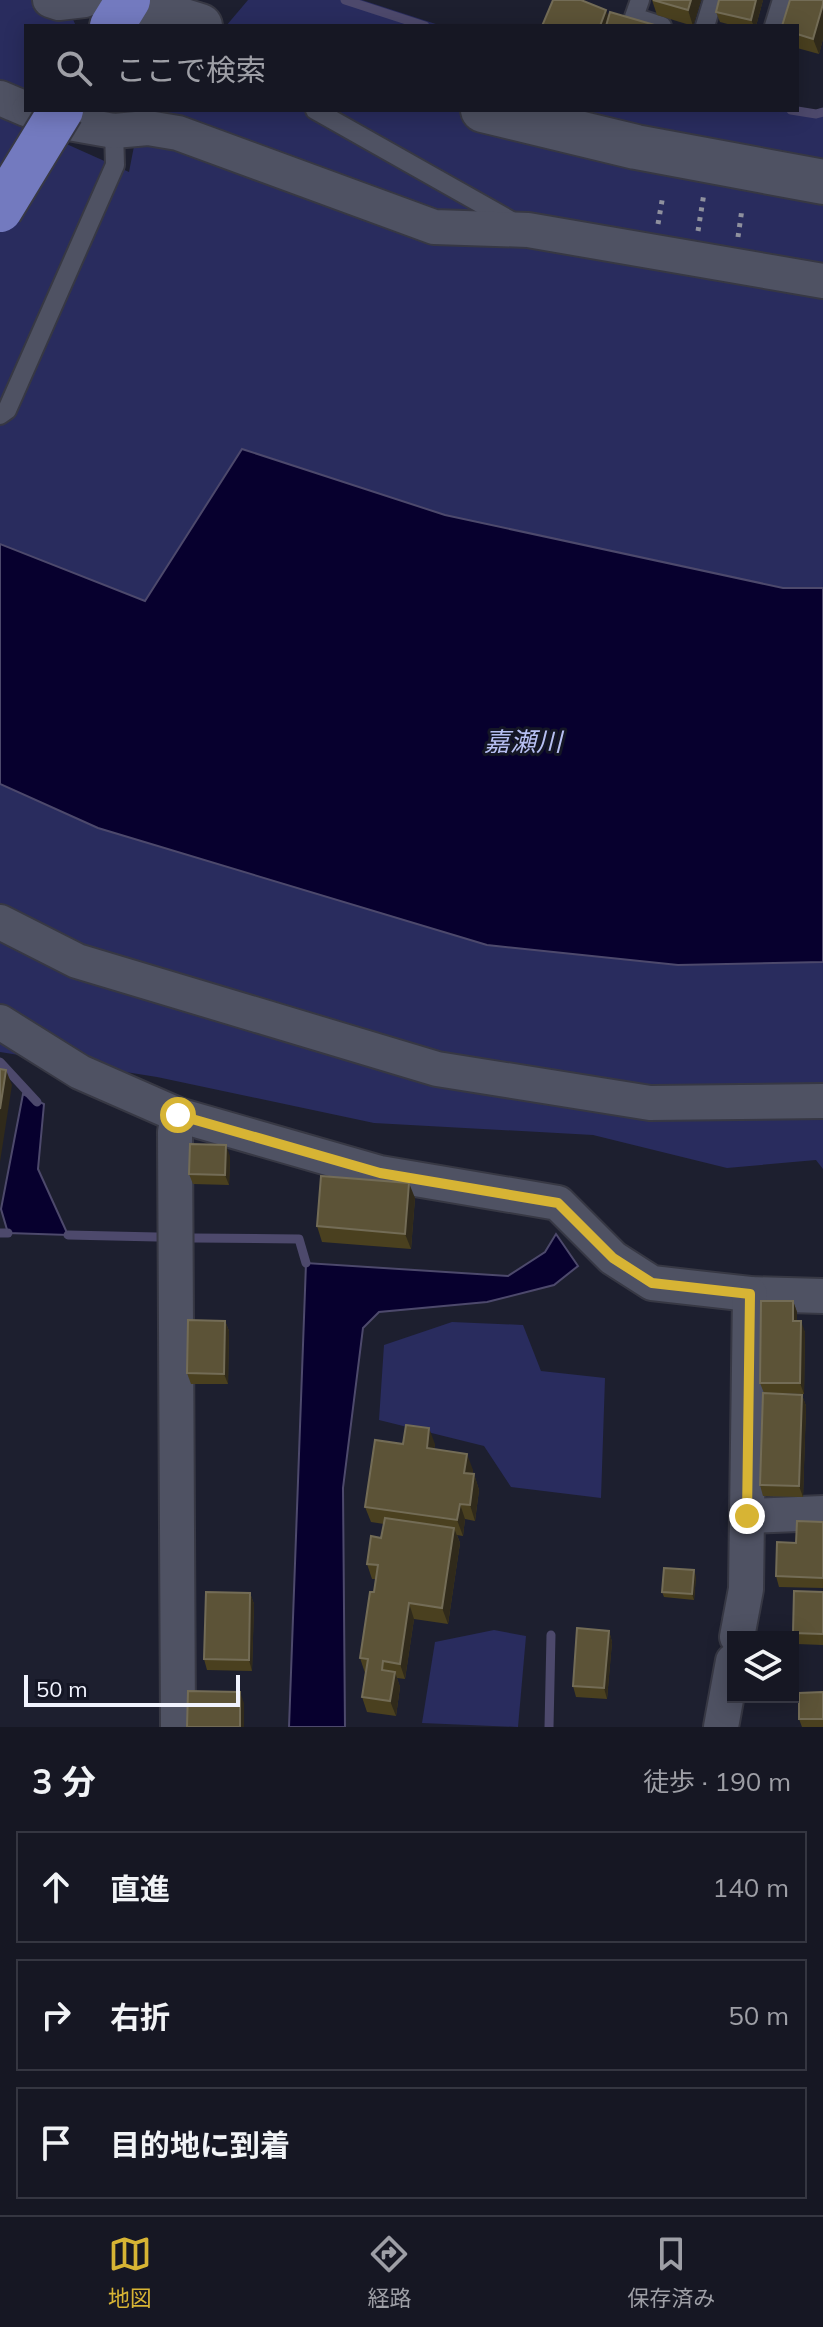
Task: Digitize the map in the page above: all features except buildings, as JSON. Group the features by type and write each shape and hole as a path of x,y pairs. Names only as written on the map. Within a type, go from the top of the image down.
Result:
{"highway":[{"path":"113,24 128,0"},
{"path":"0,210 60,112"}],"street":[{"path":"50,0 59,3 85,0"},
{"path":"142,0 171,17 194,24"},
{"path":"0,98 24,107"},
{"path":"35,112 52,120 114,131 148,128 178,133 434,227 528,230 823,281"},
{"path":"491,112 636,147 823,182"},
{"path":"0,922 77,961 437,1069 650,1103 823,1101"},
{"path":"0,1022 80,1072 178,1115 380,1173 558,1203 613,1258 652,1283 750,1294 823,1296"},
{"path":"178,1115 175,1132 178,1727"},
{"path":"738,1631 746,1589 750,1294"},
{"path":"747,1516 823,1513"},
{"path":"721,1727 727,1694"}],"lane":[{"path":"640,0 634,17 656,24"},
{"path":"706,24 713,0"},
{"path":"775,24 782,0"},
{"path":"319,112 528,230"},
{"path":"0,415 7,410 115,165 114,131"}],"path":[{"path":"656,233 663,195"},
{"path":"696,239 702,202"},
{"path":"736,246 742,209"}],"shaded area":[{"path":"0,0 64,0 75,24 24,24 24,125 129,172 141,112 799,112 799,108 823,115 823,588 783,588 445,515 242,450 145,601 0,544"},
{"path":"248,0 362,0 436,24 228,24"},
{"path":"0,784 98,828 678,965 823,962 823,1169 816,1160 727,1168 593,1135 374,1123 157,1077 0,1052"},
{"path":"452,1322 523,1325 541,1371 605,1378 601,1498 511,1487 484,1446 379,1420 384,1345"},
{"path":"494,1630 526,1636 518,1727 422,1723 435,1642"}],"water":[{"name":"嘉瀬川","path":"242,449 445,515 783,588 823,588 823,962 678,965 487,945 98,828 0,784 0,544 145,601"},
{"path":"23,1094 44,1104 38,1169 68,1235 8,1233 1,1209"},
{"path":"556,1234 578,1266 554,1285 487,1302 379,1312 363,1328 343,1488 345,1727 289,1727 306,1263 508,1276 545,1252"}],"waterway":[{"path":"345,0 419,24"},
{"path":"799,111 823,112"},
{"path":"0,1062 37,1102"},
{"path":"0,1233 8,1233"},
{"path":"68,1235 157,1237"},
{"path":"194,1238 299,1239 306,1263"},
{"path":"549,1727 551,1635"}],"route":[{"path":"178,1115 380,1173 558,1203 613,1258 652,1283 750,1294 747,1516"}]}
